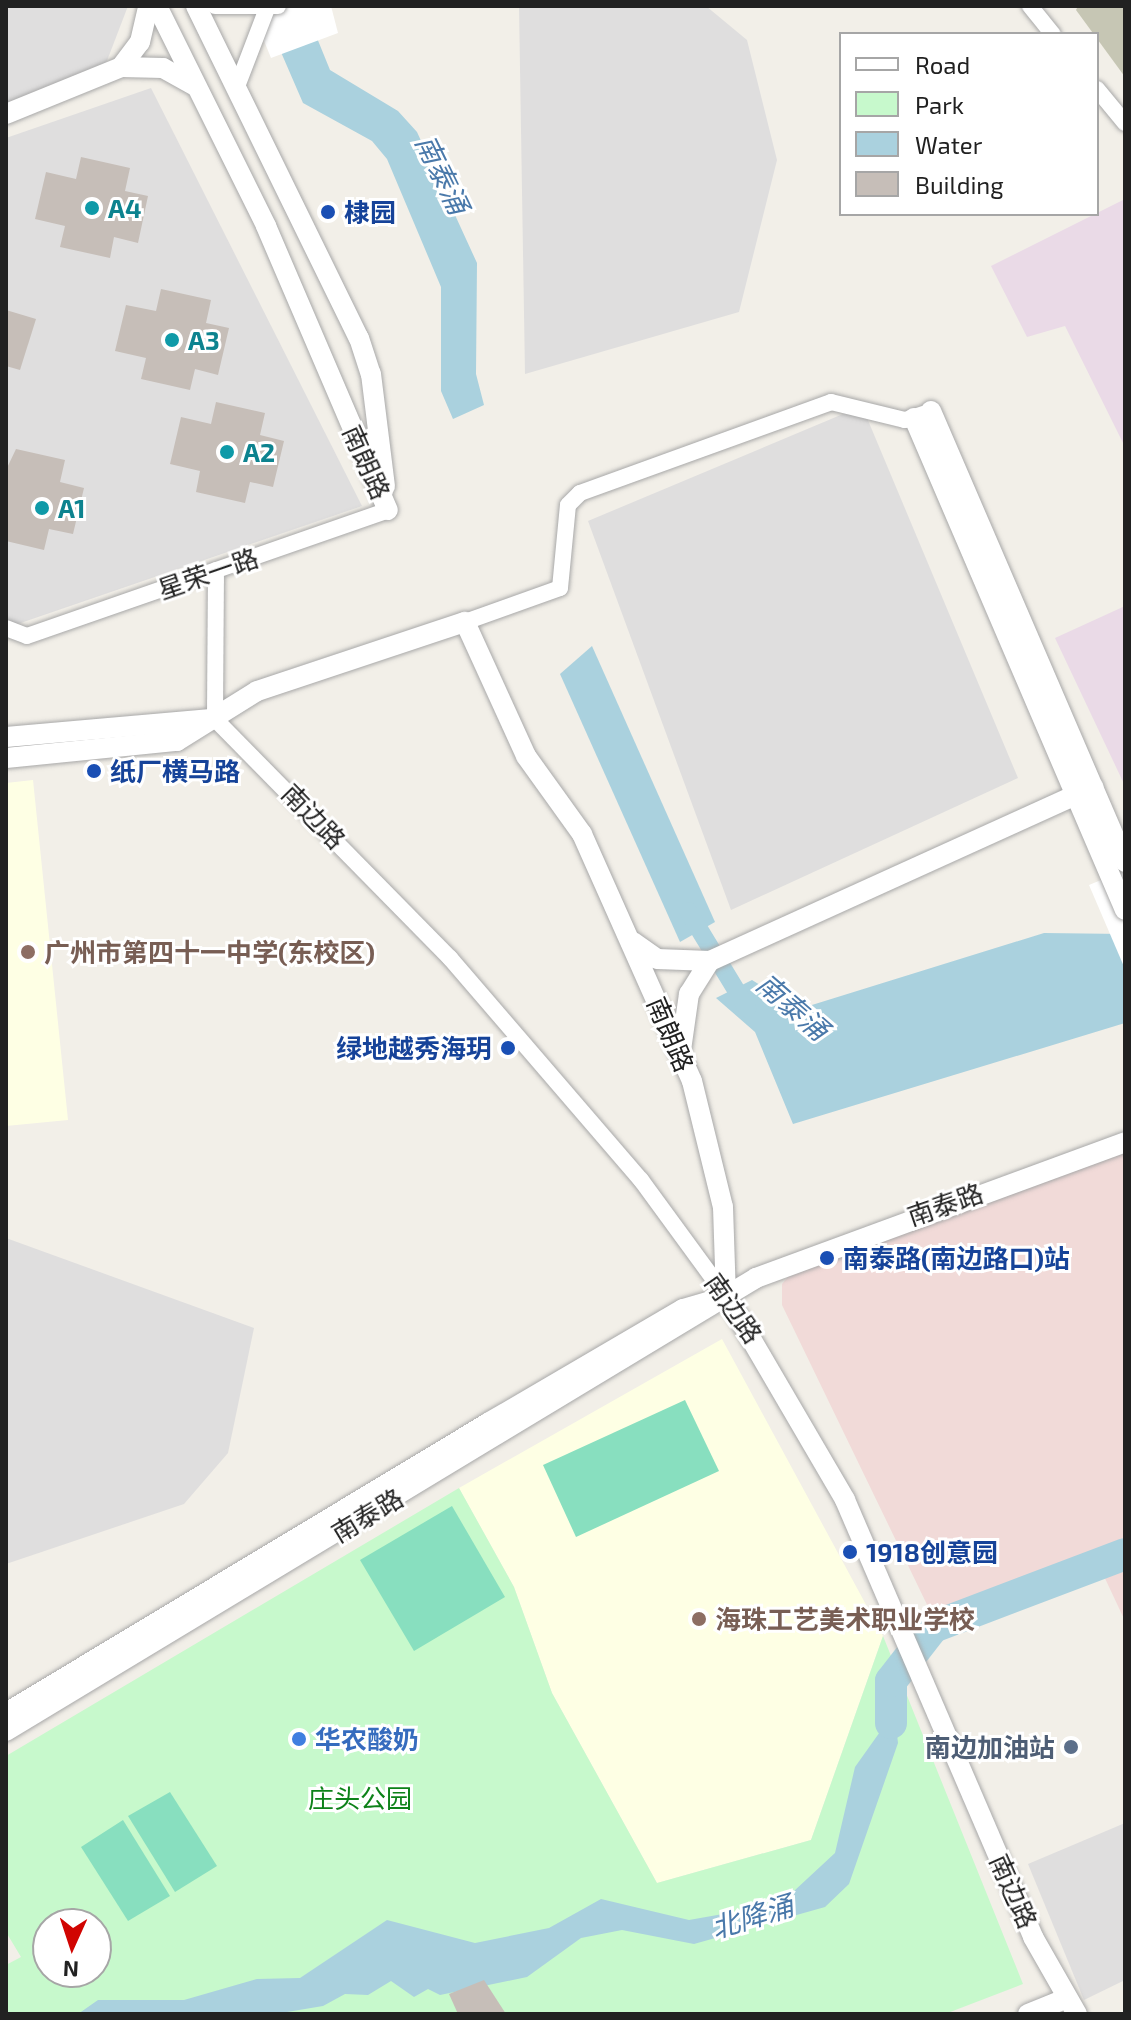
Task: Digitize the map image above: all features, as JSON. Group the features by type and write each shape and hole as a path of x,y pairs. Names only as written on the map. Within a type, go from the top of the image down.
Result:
{"street":[{"path":"121,67 140,42 148,6"},
{"name":"南朗路","path":"157,6 200,90 388,510"},
{"name":"南朗路","path":"196,6 238,84 367,357 388,510"},
{"path":"215,6 263,13 238,84"},
{"path":"1030,6 1051,32"},
{"path":"6,114 121,67 163,68 200,90"},
{"path":"1099,91 1125,123"},
{"path":"6,758 177,741 257,691 560,588 566,514 580,493 831,402 922,414 1118,869 1125,910"},
{"name":"星荣一路","path":"6,628 27,636 388,510"},
{"path":"215,719 216,570"},
{"name":"南朗路","path":"465,622 521,746 582,834 681,1058 721,1195 726,1296"},
{"path":"6,737 215,719"},
{"name":"南边路","path":"215,719 450,958 641,1180 726,1296 845,1500 1071,2007"},
{"path":"627,935 657,959 710,961 1084,792"},
{"path":"681,1058 684,1009 710,961"},
{"name":"南泰路","path":"6,1731 726,1296 838,1242 1125,1142"},
{"name":"南泰路","path":"6,1713 683,1309 726,1296"},
{"path":"1028,2014 1071,2007"}],"shaded area":[{"path":"6,6 128,6 105,66 6,104"},
{"path":"519,6 706,6 747,40 777,160 739,312 525,374"},
{"path":"1078,6 1125,6 1125,77 1099,41 1099,32 1092,32 1076,10"},
{"path":"151,88 362,506 6,628 6,138"},
{"path":"1125,199 1125,447 1065,326 1027,337 991,266 1091,216 1099,216 1099,212"},
{"path":"862,406 1018,778 731,910 588,521"},
{"path":"1125,606 1125,786 1055,638"},
{"name":"广州市第四十一中学(东校区)","path":"33,780 68,1120 6,1126 6,783"},
{"path":"1125,1153 1125,1621 1095,1557 933,1617 782,1305 782,1284 795,1268"},
{"path":"6,1238 254,1328 228,1453 184,1504 6,1564"},
{"name":"海珠工艺美术职业学校","path":"722,1339 883,1636 811,1840 657,1883 552,1693 514,1587 459,1488"},
{"path":"1125,1823 1125,1980 1084,2000 1028,1864"}],"green space":[{"path":"685,1400 719,1471 576,1537 543,1465"},
{"name":"庄头公园","path":"459,1488 514,1587 552,1693 657,1883 811,1840 883,1636 1023,1984 945,2014 6,2014 6,1965 21,1957 6,1932 6,1756"},
{"path":"452,1506 505,1597 414,1651 360,1560"},
{"path":"170,1792 217,1866 175,1892 128,1816"},
{"path":"123,1820 170,1896 128,1921 81,1847"}],"water":[{"path":"261,6 304,6 330,70 398,111 417,132 477,263 476,374 484,405 453,419 441,391 441,287 387,159 372,141 303,103"},
{"path":"592,646 715,922 680,942 560,674"},
{"path":"1044,933 1125,934 1125,1023 793,1124 755,1032 716,998 752,980 799,1009"},
{"path":"891,1681 898,1743 849,1884 825,1907 694,1944 622,1930 581,1938 527,1977 440,1995 428,1989 414,1997 391,1981 368,1995 345,1994 323,2006 275,2014 78,2014 98,2000 184,2000 257,1979 300,1978 387,1920 475,1943 549,1928 601,1899 689,1920 780,1904 835,1853 855,1767 887,1722"}],"pier":[{"path":"250,6 331,6 338,33 271,58"},
{"path":"1125,870 1125,969 1089,885"}],"building":[{"name":"A4","path":"81,157 130,168 125,191 148,196 138,243 114,237 110,258 60,247 65,226 35,219 46,172 76,179"},
{"name":"A3","path":"161,289 211,300 206,323 229,328 218,375 195,369 190,390 141,379 146,358 115,351 126,305 156,311"},
{"path":"6,310 36,319 20,370 6,366"},
{"name":"A2","path":"216,402 265,413 260,435 284,441 273,487 250,482 245,503 196,492 200,471 170,464 181,417 211,424"},
{"name":"A1","path":"16,449 65,460 60,482 84,488 73,534 49,529 44,550 6,541 6,470"},
{"path":"484,1980 506,2014 458,2014 449,1994"}],"waterway":[{"name":"南泰涌","path":"688,911 747,1008"},
{"name":"北降涌","path":"891,1723 891,1681 933,1627 1125,1554"}],"place":[{"name":"A4","path":"92,208"},
{"name":"棣园","path":"328,212"},
{"name":"A3","path":"172,340"},
{"name":"A2","path":"227,452"},
{"name":"A1","path":"42,508"},
{"name":"纸厂横马路","path":"94,771"},
{"name":"广州市第四十一中学(东校区)","path":"28,952"},
{"name":"绿地越秀海玥","path":"508,1048"},
{"name":"南泰路(南边路口)站","path":"827,1258"},
{"name":"1918创意园","path":"850,1552"},
{"name":"海珠工艺美术职业学校","path":"699,1619"},
{"name":"华农酸奶","path":"299,1739"},
{"name":"南边加油站","path":"1071,1747"}]}
